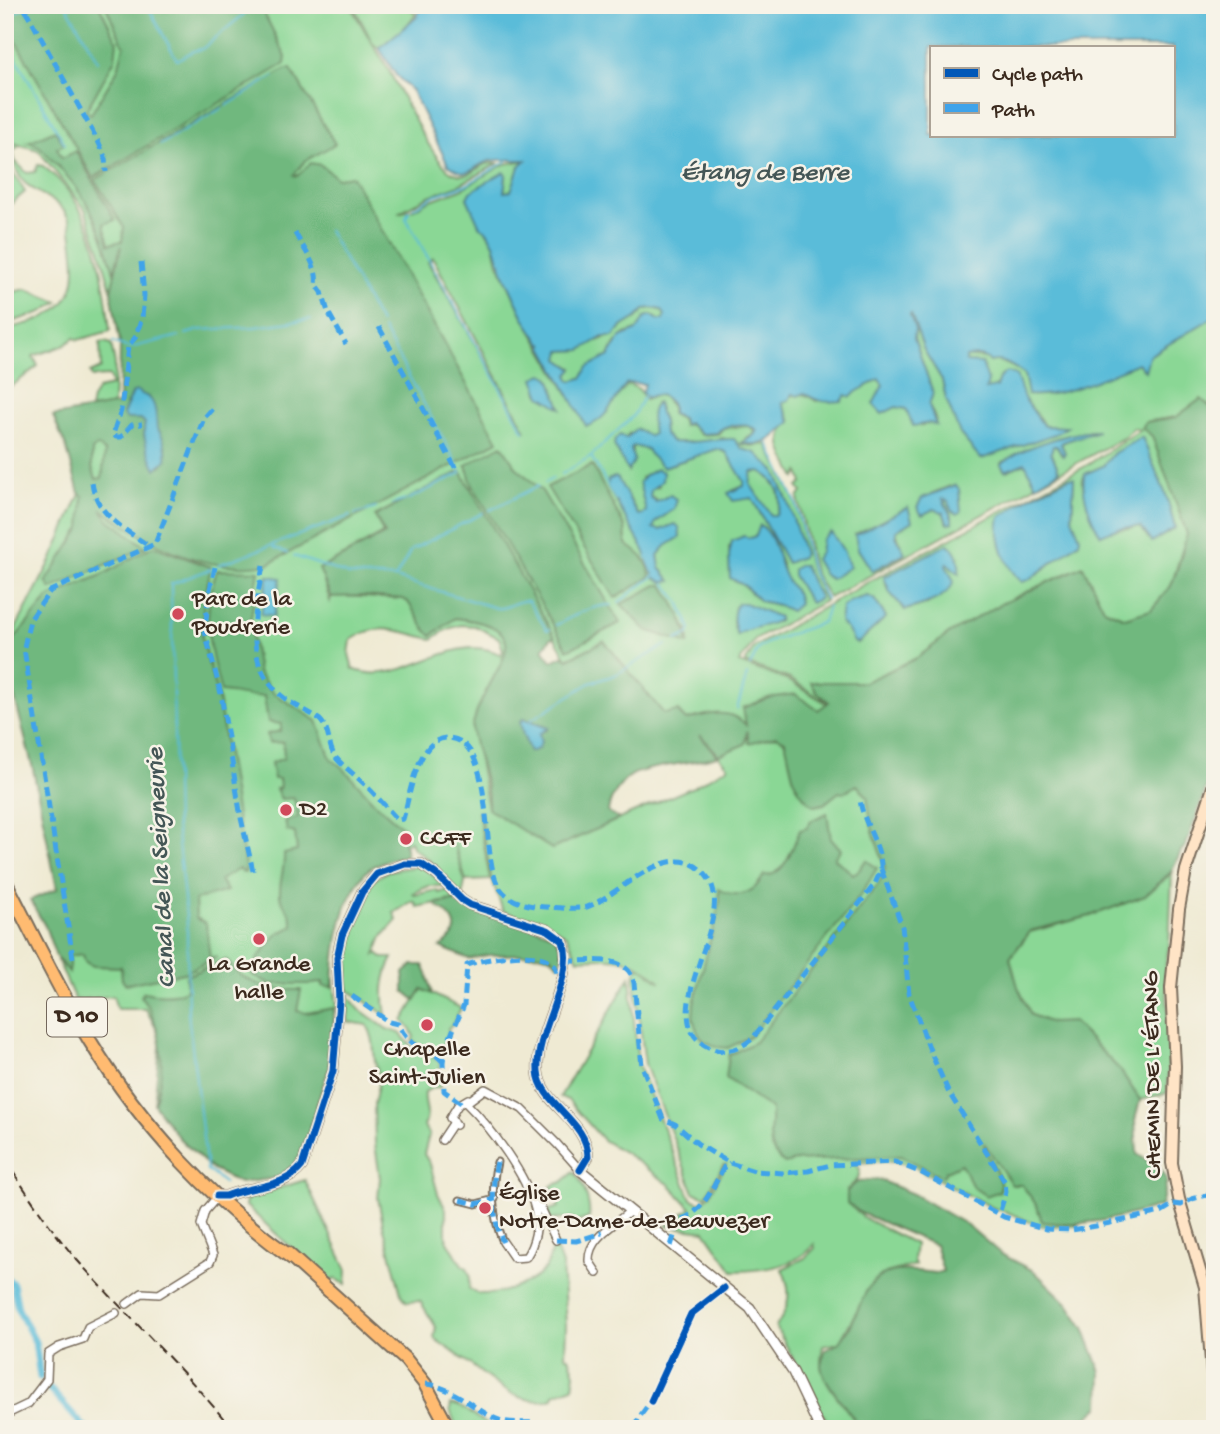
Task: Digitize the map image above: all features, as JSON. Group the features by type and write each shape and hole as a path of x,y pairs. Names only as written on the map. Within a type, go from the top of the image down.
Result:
{"main road":[{"name":"CHEMIN DE L’ÉTANG","path":"1215,781 1186,870 1171,988 1175,1066 1172,1163 1179,1199 1205,1287 1215,1411"},
{"name":"D 10","path":"5,881 91,1042 114,1076 185,1167 254,1221 292,1258"},
{"name":"D 10","path":"166,1142 405,1360 425,1384 449,1429"}],"street":[{"path":"127,1304 142,1293 159,1294 210,1262 214,1255 201,1225 203,1216 223,1195 286,1180 302,1166 333,1071 339,1016 337,958 342,935 368,882 386,869 414,863 427,867 470,905 557,934 566,948 566,961 538,1067 540,1082 585,1138 588,1157 580,1170"},
{"path":"442,1140 453,1122 458,1105 485,1090 522,1110 580,1170 750,1308 793,1372 820,1429"},
{"path":"474,1096 466,1103 511,1160 536,1211 534,1242 526,1257 517,1259 509,1254 495,1219 494,1176 497,1162"},
{"path":"525,1186 534,1193 556,1240"},
{"path":"460,1200 476,1204 495,1199"},
{"path":"597,1273 591,1266 591,1247 602,1233 629,1212"},
{"path":"651,1401 691,1314 724,1288"},
{"path":"5,1415 28,1404 47,1379 48,1353 83,1339 88,1327 116,1313"}],"green space":[{"name":"Parc de la Poudrerie","path":"5,5 350,5 427,143 446,167 463,175 470,174 485,164 499,163 398,213 461,189 505,164 526,160 519,167 512,190 504,193 506,176 467,198 494,244 498,263 524,318 569,395 620,393 628,384 639,389 645,400 657,395 663,396 671,406 671,414 681,419 683,426 689,424 701,435 718,434 723,428 749,426 755,431 754,435 747,437 741,444 767,444 796,503 810,569 825,601 755,640 739,663 789,681 861,724 1007,955 1017,986 1010,958 1030,932 1090,916 1145,896 1172,873 1169,946 1165,968 1170,1041 1167,1093 1140,1100 1120,1070 1051,1023 1031,1015 1017,987 1053,1152 1078,1226 1043,1226 995,1209 913,1166 894,1161 853,1163 860,1169 858,1179 847,1190 847,1203 864,1218 915,1244 915,1265 886,1273 867,1292 839,1343 823,1346 821,1364 826,1380 860,1429 831,1429 776,1327 788,1299 788,1285 782,1269 805,1258 815,1248 814,1244 807,1252 788,1263 766,1269 733,1271 705,1231 666,1226 691,1208 670,1185 603,1140 568,1100 560,1097 630,977 638,1064 691,1199 699,1204 709,1196 726,1164 706,1196 694,1193 645,1064 634,979 639,966 613,958 578,959 567,936 553,927 503,911 491,877 480,811 478,812 490,880 466,881 454,843 465,882 462,897 429,860 412,847 410,841 368,868 342,908 332,968 337,1006 275,1174 240,1183 213,1170 179,1138 154,1104 161,1038 146,1009 117,1009 113,996 75,1000 55,954 59,892 35,768 5,660 5,649 51,561 80,494 69,450 120,405 122,329 100,250 85,209 38,150 14,143 20,145 13,151 15,161 27,173 35,172 38,165 43,166 61,182 75,200 94,241 100,263 110,331 78,340 74,338 65,345 33,356 38,366 8,389 6,378 9,363 5,358 5,331 36,321 64,303 74,281 75,268 70,222 66,214 56,203 24,182 5,148","holes":["433,258 526,431 428,262","550,378 561,408 539,393 538,387","656,403 663,421 664,435 672,442 699,443 723,438 738,444 775,471 797,558 787,563 752,498 734,490 744,486 744,481 726,452 717,449 664,467 647,449 633,446 628,471 619,452 629,433 650,436 653,434 653,407","592,465 625,528 626,544 649,565 649,577 619,596","657,469 659,486 650,490 650,497 674,509 652,528 660,530 675,524 680,537 665,546 658,555 660,568 670,580 644,550 608,487 629,498 638,515 646,511 641,478","461,471 567,659 604,641 664,715 678,711 728,767 693,787 552,848 488,808 472,729 505,652 506,640 499,630 483,623 455,618 432,635 403,599 337,596 331,597 330,601 320,569 383,533 375,516","760,526 764,527 782,564 786,607 760,601 744,586 730,578 729,547 743,536 756,536","663,585 688,631 689,641 645,623","735,607 776,622 748,628 737,635 733,623","461,625 475,626 499,638 503,650 501,655 483,649 465,649 390,672 371,673 353,669 349,654 351,640 361,634 381,629 432,639"]},
{"path":"5,5 99,5 117,41 115,59 86,111 91,114 118,69 124,46 105,5 260,5 286,57 285,64 93,178 5,22"},
{"path":"353,5 406,5 416,14 403,30 379,48 373,44"},
{"path":"286,69 291,69 335,144 305,161 294,175 297,176 311,163 321,165 337,178 352,176 498,441 268,564 223,565 201,561 159,545 101,509 107,518 146,547 51,589 46,582 81,528 83,496 79,493 67,449 53,416 119,404 120,343 111,291 121,246 114,273 104,240 84,199 42,149 28,142 55,130 64,144 57,148 62,158 76,151 115,220 104,224 109,244 122,241 124,228 95,180","holes":["140,395 149,397 155,410 157,429 161,435 166,460 161,466 145,440 145,423 126,404 131,398","98,446 105,452 102,478 96,479 92,467 92,450"]},
{"path":"5,168 16,177 25,192 5,209"},
{"path":"26,289 58,302 42,312 5,324 5,294"},
{"path":"645,309 661,310 665,315 663,320 652,315 646,317 637,330 625,334 614,345 609,356 586,372 582,378 571,381 568,375 573,368 558,359 561,351 581,350 620,330"},
{"path":"911,314 924,350 942,380 946,399 1019,446 1055,434 1065,427 1044,426 1030,406 999,378 996,387 986,390 966,362 966,357 996,360 1017,369 1024,374 1029,395 1056,393 1084,385 1138,363 1144,370 1149,356 1215,316 1215,411 1201,399 1176,417 1146,422 1142,428 1152,436 1187,534 1171,586 1151,610 1125,618 1104,609 1083,566 1003,603 950,633 917,658 865,682 812,682 816,691 828,703 790,679 745,663 754,647 872,580 1084,467 1140,430 1133,428 1123,438 829,598 814,572 798,498 802,492 798,487 803,483 799,472 796,478 782,449 782,435 791,421 782,403 799,394 807,395 816,401 833,397 857,390 879,379 896,407 907,409 921,426 936,420 929,405 933,393 909,315","holes":["1096,430 1061,444 1065,453 1062,455 1057,446 1053,446 1051,452 1059,471 1036,485 1025,463 1004,470 1001,463 1056,438","1142,438 1166,495 1175,528 1159,538 1148,538 1141,527 1099,532 1082,482 1085,474 1103,466 1114,453","1074,478 1072,518 1079,542 1030,579 1000,541 1000,518 1030,497","950,486 948,501 942,498 952,518 948,524 943,512 934,509 933,493","901,512 911,522 896,531 904,555 873,571 858,549 855,534","958,558 952,569 947,563 944,594 927,604 905,610 886,585","867,596 874,599 886,617 858,643 848,629 851,601"]},
{"path":"100,343 111,344 115,364 113,405 90,409 98,389 112,386 109,376 92,377 90,373 101,368"},
{"path":"1201,399 1215,411 1215,763 1185,848 1171,872 1145,896 1090,916 1030,931 1010,958 1018,987 1031,1015 1051,1023 1073,1022 1120,1070 1140,1100 1135,1120 1137,1154 1159,1168 1167,1180 1161,1206 1103,1220 1042,1222 1037,1206 1022,1185 1012,1185 984,1143 1000,1184 1000,1191 986,1196 973,1187 961,1164 946,1171 943,1177 901,1156 795,1161 785,1164 773,1152 771,1146 771,1109 726,1078 729,1055 755,1042 879,883 885,868 872,828 867,796 857,785 843,793 839,792 824,804 814,806 796,785 785,741 776,736 749,743 747,731 745,744 719,755 700,735 717,756 636,773 626,779 611,801 608,812 619,819 552,849 488,809 485,779 472,730 483,697 505,652 506,640 499,631 483,623 455,618 432,635 403,599 331,597 319,569 385,534 375,516 461,471 555,637 551,638 543,649 552,661 563,656 568,659 604,641 664,714 677,711 686,720 710,714 726,714 740,719 746,725 743,708 768,698 795,694 818,710 829,702 816,691 811,682 865,682 917,658 950,633 1003,603 1083,566 1104,609 1125,618 1151,610 1171,586 1187,534 1152,436 1142,428 1146,422 1176,417","holes":["523,719 533,721 537,725 546,726 547,730 541,731 530,751 523,735"]},
{"path":"502,445 516,467 542,491 620,623 570,649 567,649 472,484 466,465"},
{"path":"592,465 625,528 626,544 642,558 649,571 650,577 615,598 547,487"},
{"path":"761,471 778,490 780,502 776,515 771,516 750,484 752,472"},
{"path":"153,546 211,567 204,601 202,638 218,697 246,872 239,869 220,880 227,891 195,900 196,918 206,923 210,958 217,957 184,973 126,984 122,980 121,967 93,966 85,962 83,954 69,956 69,973 56,957 45,926 30,900 57,889 33,769 5,660 5,650 49,597 102,575"},
{"path":"217,570 259,571 250,623 258,672 272,692 317,721 331,759 402,827 406,856 371,868 362,876 348,901 337,944 333,987 323,986 323,982 271,984 252,975 258,958 276,935 293,926 291,915 281,899 280,890 284,854 297,851 295,833 287,831 285,821 298,818 294,798 281,799 276,789 280,788 279,779 274,779 271,763 284,758 283,742 269,743 267,734 281,731 281,724 268,722 264,696 221,692 208,631 209,602"},
{"path":"657,585 663,585 683,621 688,644 646,630 621,604"},
{"path":"827,813 831,839 841,849 834,858 853,874 866,860 877,868 862,893 751,1036 728,1048 717,1047 704,1041 693,1019 694,1004 720,901 719,889 732,894 750,891 764,875 771,875 783,866 800,830 807,828 810,821"},
{"path":"417,866 427,869 444,886 429,886 413,893 414,895 447,890 456,899 417,907 415,902 411,902 394,913 397,920 382,937 375,955 378,953 383,958 393,958 384,986 386,1015 342,986 342,957 372,881 388,871"},
{"path":"458,900 553,934 562,948 559,964 551,957 538,954 488,955 469,959 440,947 453,935 455,924 434,904"},
{"path":"227,960 241,975 259,984 301,990 297,1011 306,1013 334,1008 334,1056 308,1135 297,1164 277,1178 240,1183 213,1170 179,1138 154,1104 160,1079 160,1045 155,1022 141,996 144,992 165,994 186,990 186,976"},
{"path":"413,965 423,965 432,994 422,989 415,1000 404,991 404,973"},
{"path":"422,989 461,1008 448,1028 449,1033 440,1052 425,1049 412,1041 414,1037 410,1028 403,1021"},
{"path":"347,994 359,1009 387,1029 400,1033 413,1048 431,1054 440,1063 440,1087 425,1092 427,1117 424,1126 429,1135 424,1154 446,1209 446,1238 462,1265 467,1268 470,1276 469,1289 486,1294 520,1286 545,1269 554,1243 562,1265 565,1356 569,1357 575,1373 573,1387 554,1394 553,1398 529,1400 506,1391 434,1338 436,1327 420,1301 407,1302 401,1294 378,1198 380,1178 375,1144 374,1104 380,1076 367,1025 348,1022"},
{"path":"574,1172 586,1194 589,1218 574,1223 572,1218 550,1220 546,1211 559,1207 551,1186 562,1182"},
{"path":"877,1179 913,1194 967,1225 1001,1254 1034,1271 1068,1304 1084,1328 1101,1372 1100,1406 1082,1422 1083,1429 860,1429 823,1373 821,1364 825,1350 836,1345 846,1334 865,1294 878,1278 900,1271 943,1271 935,1245 861,1213 847,1203 847,1191 857,1182"},
{"path":"305,1180 347,1270 346,1284 322,1276 245,1205 247,1198"},
{"path":"451,1404 463,1408 496,1429 457,1429 450,1410"}],"water":[{"name":"Étang de Berre","path":"408,5 1215,5 1215,316 1149,356 1145,371 1138,363 1084,385 1056,393 1028,395 1024,374 1012,366 999,361 990,362 982,357 966,357 966,362 982,363 988,381 986,389 996,387 999,378 1006,372 1016,375 1024,398 1044,426 1067,427 1055,434 981,459 960,434 946,399 942,380 924,350 911,314 915,329 914,338 933,393 929,405 936,425 930,423 913,426 906,409 896,407 882,414 873,404 883,385 879,379 851,397 846,395 842,401 822,401 804,393 798,396 792,394 789,400 782,403 791,422 774,437 758,444 742,443 757,430 747,426 730,426 716,433 702,434 688,423 684,425 682,418 672,414 672,404 666,398 655,395 647,398 642,393 645,384 627,383 600,420 586,426 542,345 544,344 541,344 524,318 505,277 494,244 487,231 480,227 467,198 470,192 504,172 504,192 511,191 519,167 526,160 490,161 467,172 448,165 412,91 396,75 379,48 417,17 419,12","holes":["645,309 661,310 665,315 663,320 651,315 645,317 637,330 621,337 609,356 588,367 582,378 571,381 568,375 573,369 559,359 561,351 581,350 603,337 613,337"]},
{"path":"543,374 550,378 561,408 541,396 534,378"},
{"path":"137,391 153,403 157,428 166,448 166,460 156,469 145,440 145,423 141,419 127,419 123,414 133,392"},
{"path":"657,403 664,434 672,442 734,439 742,449 756,453 775,471 788,502 804,554 802,557 787,563 752,498 733,501 728,493 744,486 744,481 726,452 717,449 663,467 647,449 633,446 631,449 634,461 628,471 614,445 615,440 620,435 626,438 636,429 649,436 653,434 651,418","holes":["761,471 767,475 780,496 776,515 771,515 750,484 752,472"]},
{"path":"1098,431 1063,442 1063,456 1057,446 1053,446 1051,452 1059,471 1036,485 1025,463 1005,471 1001,464 1020,452 1047,442"},
{"path":"1142,437 1166,495 1175,528 1152,542 1141,527 1121,528 1101,535 1087,505 1085,474 1103,466 1114,453"},
{"path":"657,469 663,472 662,481 651,490 650,497 656,502 670,495 677,500 674,509 656,522 653,528 660,530 675,524 679,527 680,537 658,555 660,568 671,581 663,582 654,577 644,550 608,487 608,480 615,477 618,479 638,515 643,514 646,511 639,482"},
{"path":"1074,478 1072,518 1080,537 1079,542 1030,579 1022,582 1011,569 1003,552 999,534 1000,517 1030,497"},
{"path":"956,485 959,489 961,512 957,514 951,510 948,501 943,499 952,523 948,524 943,512 934,509 922,515 917,507 922,498"},
{"path":"908,507 912,521 896,531 905,553 872,571 858,549 855,535"},
{"path":"760,525 770,535 784,574 797,596 799,604 791,611 760,601 745,586 730,578 729,555 732,541 744,536 756,536"},
{"path":"831,532 850,567 831,579 824,575 815,559 820,552 822,539"},
{"path":"948,544 956,554 959,566 959,574 947,563 954,581 951,587 934,600 905,610 890,593 884,577"},
{"path":"804,565 820,598 810,603 793,575 793,569"},
{"path":"268,576 281,578 274,616 261,614"},
{"path":"867,596 874,599 886,617 858,643 854,642 840,622 842,607"},
{"path":"738,603 745,603 779,617 779,620 737,635 733,619"},
{"path":"523,719 548,728 539,734 541,742 538,749 530,752 520,722"}],"waterway":[{"path":"5,18 29,5"},
{"path":"66,5 98,61"},
{"path":"147,5 177,60 202,49 255,5"},
{"path":"5,39 65,144"},
{"path":"226,106 274,76"},
{"path":"160,145 222,108"},
{"path":"413,208 435,195 468,184 507,161"},
{"path":"409,211 406,218 524,431"},
{"path":"328,230 380,323"},
{"path":"186,334 199,330 254,327 311,319"},
{"path":"383,329 457,464"},
{"path":"113,342 129,348 179,336"},
{"path":"616,500 591,456 633,416 644,396"},
{"path":"768,443 796,503 811,569 826,599"},
{"path":"562,474 591,456"},
{"path":"393,504 461,473 460,470"},
{"path":"545,483 553,478"},
{"path":"490,510 538,486"},
{"path":"355,514 376,508"},
{"path":"396,577 411,550 483,513"},
{"path":"218,565 350,516"},
{"path":"273,547 287,553"},
{"path":"294,556 349,575 395,578 496,608 528,601 547,630 550,629"},
{"path":"647,557 653,571"},
{"name":"Canal de la Seigneurie","path":"211,569 171,584 176,825 187,925 188,1013 207,1170 224,1183"},
{"path":"619,602 654,576"},
{"path":"665,583 679,602 691,629 689,634 676,640"},
{"path":"556,625 590,609 612,605"},
{"path":"750,666 758,649 767,643 823,622 828,606"},
{"path":"531,720 590,683 615,675 666,645"},
{"path":"737,709 747,675"},
{"path":"5,1277 13,1284 18,1309 35,1342 40,1377"},
{"path":"47,1386 86,1429"}],"railway":[{"path":"5,1160 48,1224 77,1260 195,1385 232,1429"}],"marked path":[{"path":"25,9 99,143 105,157 106,172"},
{"path":"295,233 313,264 316,284 346,344"},
{"path":"141,262 144,295 142,318 135,338 128,346 121,411 113,434 121,437 132,425 142,424"},
{"path":"379,327 456,469"},
{"path":"73,958 24,647 30,620 50,591 155,544 204,418 212,409"},
{"path":"92,482 99,504 106,513 150,547"},
{"path":"263,566 255,619 261,669 270,684 283,697 320,720 337,759 371,790 398,820 403,819 422,757 438,740 449,738 464,744 474,758 484,801 493,870 501,890 513,900 534,906 587,907 648,870 664,863 680,861 694,865 708,878 714,896 712,918 690,995 688,1018 695,1036 713,1049 734,1049 752,1039 875,884 881,868 880,860 860,799"},
{"path":"215,567 208,598 205,632 221,694 241,818 253,871"},
{"path":"881,869 902,926 909,994 931,1053 949,1093 1005,1182 1006,1192 999,1214"},
{"path":"461,1103 444,1091 443,1062 445,1049 464,1005 467,965 505,956 535,956 547,959 555,966 557,977"},
{"path":"566,961 607,961 617,963 631,973 642,1066 663,1119 675,1124 698,1144 730,1163 754,1171 783,1173 808,1171 830,1165 895,1162 922,1173 1004,1217 1047,1229 1072,1230 1096,1226 1161,1212 1174,1204 1181,1205 1215,1193"},
{"path":"352,996 389,1022 398,1024 409,1040 443,1062"},
{"path":"497,1162 494,1203 503,1242"},
{"path":"671,1246 679,1220 688,1217 701,1206 724,1167 730,1163"},
{"path":"460,1200 476,1204 495,1199"},
{"path":"556,1240 576,1241 602,1233"},
{"path":"425,1384 453,1393 499,1420 533,1423 554,1429"},
{"path":"635,1429 638,1419 651,1401"}],"cycle path":[{"path":"217,1196 277,1183 302,1166 333,1071 339,1001 337,958 342,935 362,892 377,874 405,864 421,864 470,905 548,930 563,941 566,955 564,971 542,1039 538,1071 547,1093 573,1123 586,1144 588,1157 580,1170"},
{"path":"651,1401 691,1314 724,1288"}],"place":[{"name":"Parc de la Poudrerie","path":"178,614"},
{"name":"D2","path":"286,810"},
{"name":"CCFF","path":"406,839"},
{"name":"La Grande halle","path":"259,939"},
{"name":"Chapelle Saint-Julien","path":"427,1025"},
{"name":"Église Notre-Dame-de-Beauvezer","path":"485,1208"}]}
